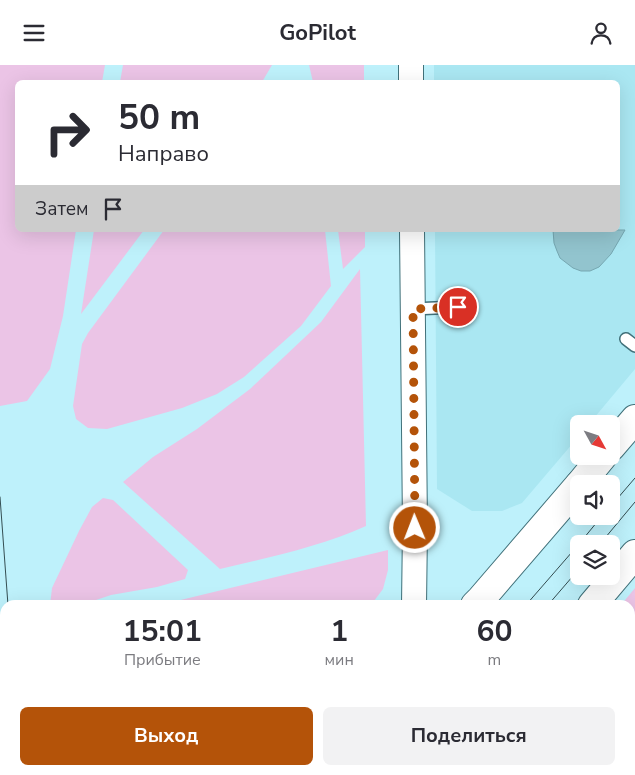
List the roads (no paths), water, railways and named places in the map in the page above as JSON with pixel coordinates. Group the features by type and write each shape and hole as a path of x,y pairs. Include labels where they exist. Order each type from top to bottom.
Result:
{"street":[{"path":"411,65 411,80"},
{"path":"412,232 414,600"},
{"path":"620,436 635,419"},
{"path":"587,475 595,465"},
{"path":"479,600 570,495"},
{"path":"596,600 635,554"}],"lane":[{"path":"413,309 458,307"}],"tram line":[{"path":"620,496 635,478"},
{"path":"0,497 8,600"},
{"path":"608,535 635,502"},
{"path":"586,535 595,525"},
{"path":"530,600 570,554"},
{"path":"552,600 570,579"}]}
